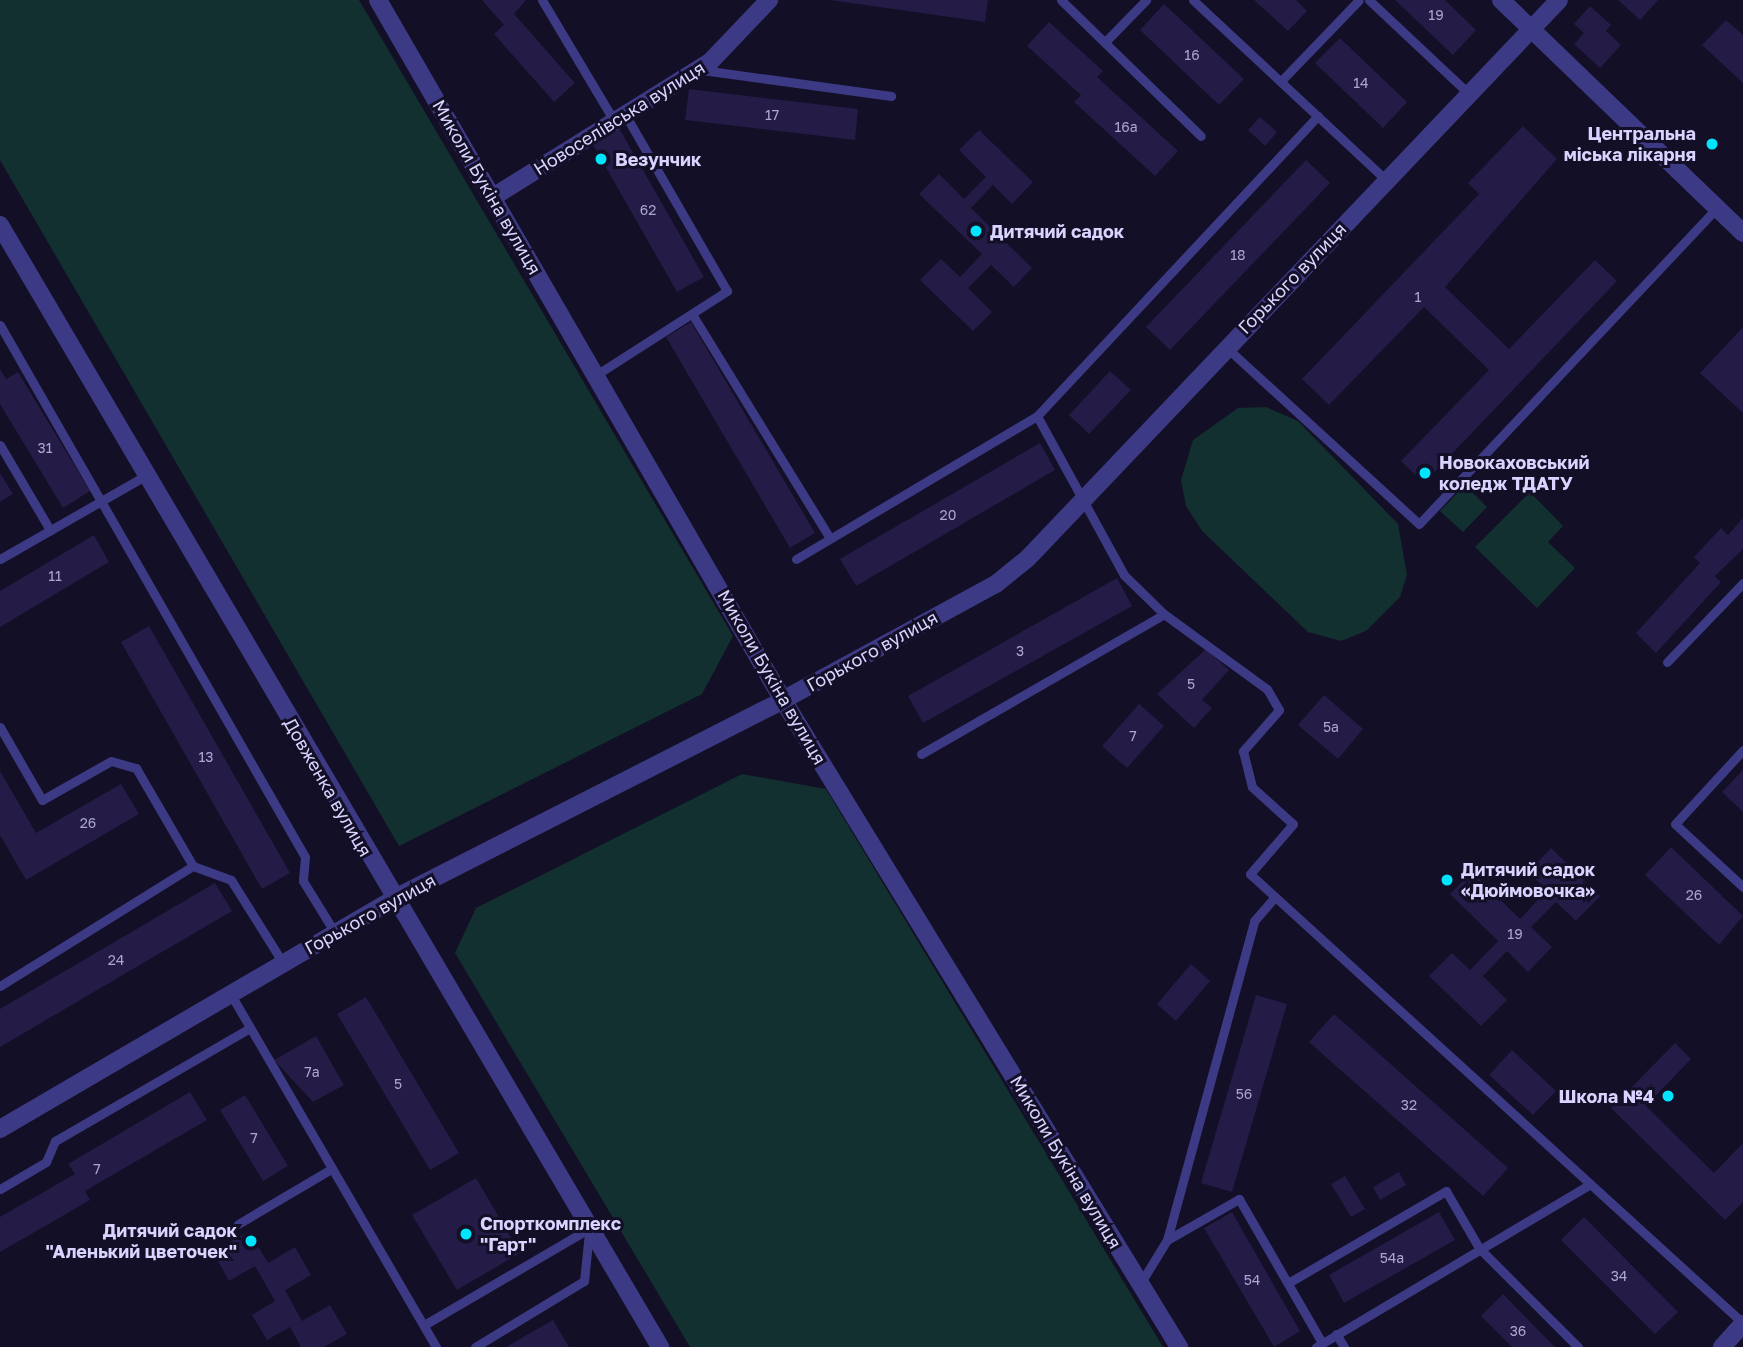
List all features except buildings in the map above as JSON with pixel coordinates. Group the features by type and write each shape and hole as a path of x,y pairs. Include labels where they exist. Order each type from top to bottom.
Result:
{"street":[{"name":"Миколи Букіна вулиця","path":"377,0 783,700 1179,1347"},
{"name":"Новоселівська вулиця","path":"493,197 618,116 696,70 769,0"},
{"path":"1501,0 1743,233"},
{"name":"Горького вулиця","path":"0,1129 393,899 783,700 996,584 1081,500 1559,0"},
{"name":"Довженка вулиця","path":"2,232 393,899 660,1347"},
{"path":"1722,1347 1743,1324"}],"lane":[{"path":"542,0 727,291 596,374"},
{"path":"1061,0 1201,135"},
{"path":"1105,42 1146,0"},
{"path":"1193,0 1386,180"},
{"path":"1281,81 1359,0"},
{"path":"1369,0 1469,94"},
{"path":"696,70 891,96"},
{"path":"796,559 1037,416 1318,116"},
{"path":"1226,346 1419,524 1717,208"},
{"path":"692,314 830,538"},
{"path":"0,325 103,500 305,857 303,881 335,933"},
{"path":"1037,416 1124,575 1164,614 1267,689 1279,710 1243,751 1252,787 1293,824 1250,874 1743,1324"},
{"path":"0,445 50,530"},
{"path":"0,559 145,476"},
{"path":"1667,662 1743,583"},
{"path":"921,754 1164,614"},
{"path":"0,727 42,800 111,761 136,768 193,866 231,880 283,963"},
{"path":"1743,750 1675,824 1743,887"},
{"path":"0,986 193,866"},
{"path":"1140,1284 1167,1240 1254,921 1275,897"},
{"path":"230,993 436,1347"},
{"path":"0,1189 46,1162 55,1141 250,1028"},
{"path":"238,1224 331,1169"},
{"path":"1167,1240 1239,1199 1288,1283 1319,1345 1590,1184"},
{"path":"1288,1283 1446,1191 1479,1248 1578,1347"},
{"path":"424,1325 590,1228"},
{"path":"475,1347 584,1281 590,1228"},
{"path":"1336,1334 1344,1347"}],"green space":[{"path":"0,0 359,0 733,636 702,694 399,846 0,160"},
{"path":"1266,407 1298,421 1398,524 1407,575 1400,597 1366,631 1341,641 1308,632 1202,531 1186,506 1181,480 1193,440 1238,408"},
{"path":"1465,485 1487,507 1463,532 1440,511"},
{"path":"1530,492 1563,526 1548,542 1575,568 1537,608 1475,547"},
{"path":"742,774 826,789 1163,1347 690,1347 455,953 476,908"}],"place":[{"name":"Центральна міська лікарня","path":"1712,144"},
{"name":"Везунчик","path":"601,159"},
{"name":"Дитячий садок","path":"976,231"},
{"name":"Новокаховський коледж ТДАТУ","path":"1425,473"},
{"name":"Дитячий садок «Дюймовочка»","path":"1447,880"},
{"name":"Школа №4","path":"1668,1096"},
{"name":"Спорткомплекс \"Гарт\"","path":"466,1234"},
{"name":"Дитячий садок \"Аленький цветочек\"","path":"251,1241"}]}
